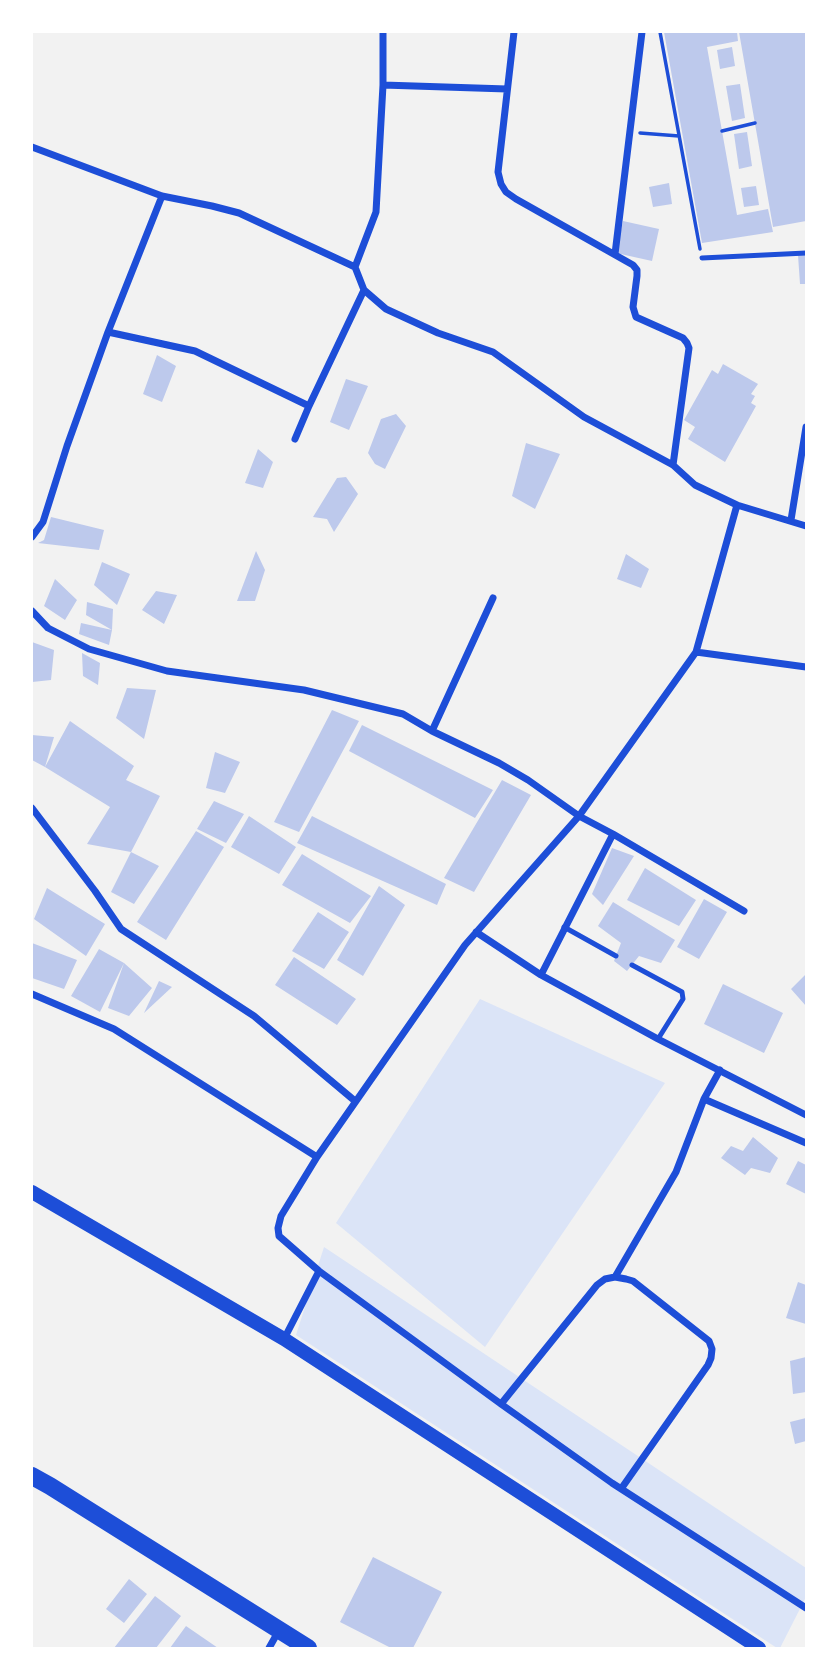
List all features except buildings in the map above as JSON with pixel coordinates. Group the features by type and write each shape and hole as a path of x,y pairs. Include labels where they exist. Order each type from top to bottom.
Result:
{"highway":[{"path":"32,1476 308,1648"}],"main road":[{"path":"32,1192 284,1339 760,1648"}],"street":[{"path":"383,32 376,212 355,267 364,290 386,309 438,333 493,352 584,416 673,465 695,485 737,505 807,526"},
{"path":"514,32 498,172 501,184 506,192 633,265 637,270 633,307 636,317 682,338 689,348 673,465"},
{"path":"615,254 642,32"},
{"path":"383,85 507,89"},
{"path":"32,147 162,196 239,213 355,267"},
{"path":"32,537 43,522 108,332 162,196"},
{"path":"295,439 364,290"},
{"path":"108,332 195,351 309,406"},
{"path":"791,520 807,427"},
{"path":"737,505 696,652 579,816 464,944 317,1157 281,1216 278,1228 279,1236 319,1271 500,1404 621,1489 807,1608"},
{"path":"432,731 494,598"},
{"path":"32,611 48,628 89,649 167,671 304,690 403,714 499,763 579,816 744,911"},
{"path":"696,652 807,667"},
{"path":"32,808 121,929 254,1016 355,1101"},
{"path":"541,975 612,834"},
{"path":"476,932 541,975 658,1039 807,1115"},
{"path":"32,994 114,1029 317,1157"},
{"path":"615,1278 676,1172 704,1100 720,1070"},
{"path":"704,1100 807,1143"},
{"path":"284,1339 319,1271"},
{"path":"500,1404 597,1285 605,1279 615,1278 633,1282 709,1341 712,1349 708,1365 621,1489"},
{"path":"268,1648 279,1631"}],"lane":[{"path":"702,258 807,253"},
{"path":"565,927 616,956"},
{"path":"632,965 682,992 683,999 658,1039"}],"path":[{"path":"660,32 702,258"},
{"path":"722,131 755,123"},
{"path":"632,132 679,136"}],"shaded area":[{"path":"480,999 665,1083 485,1347 336,1223"},
{"path":"324,1247 806,1568 806,1597 780,1648 296,1335"}]}
